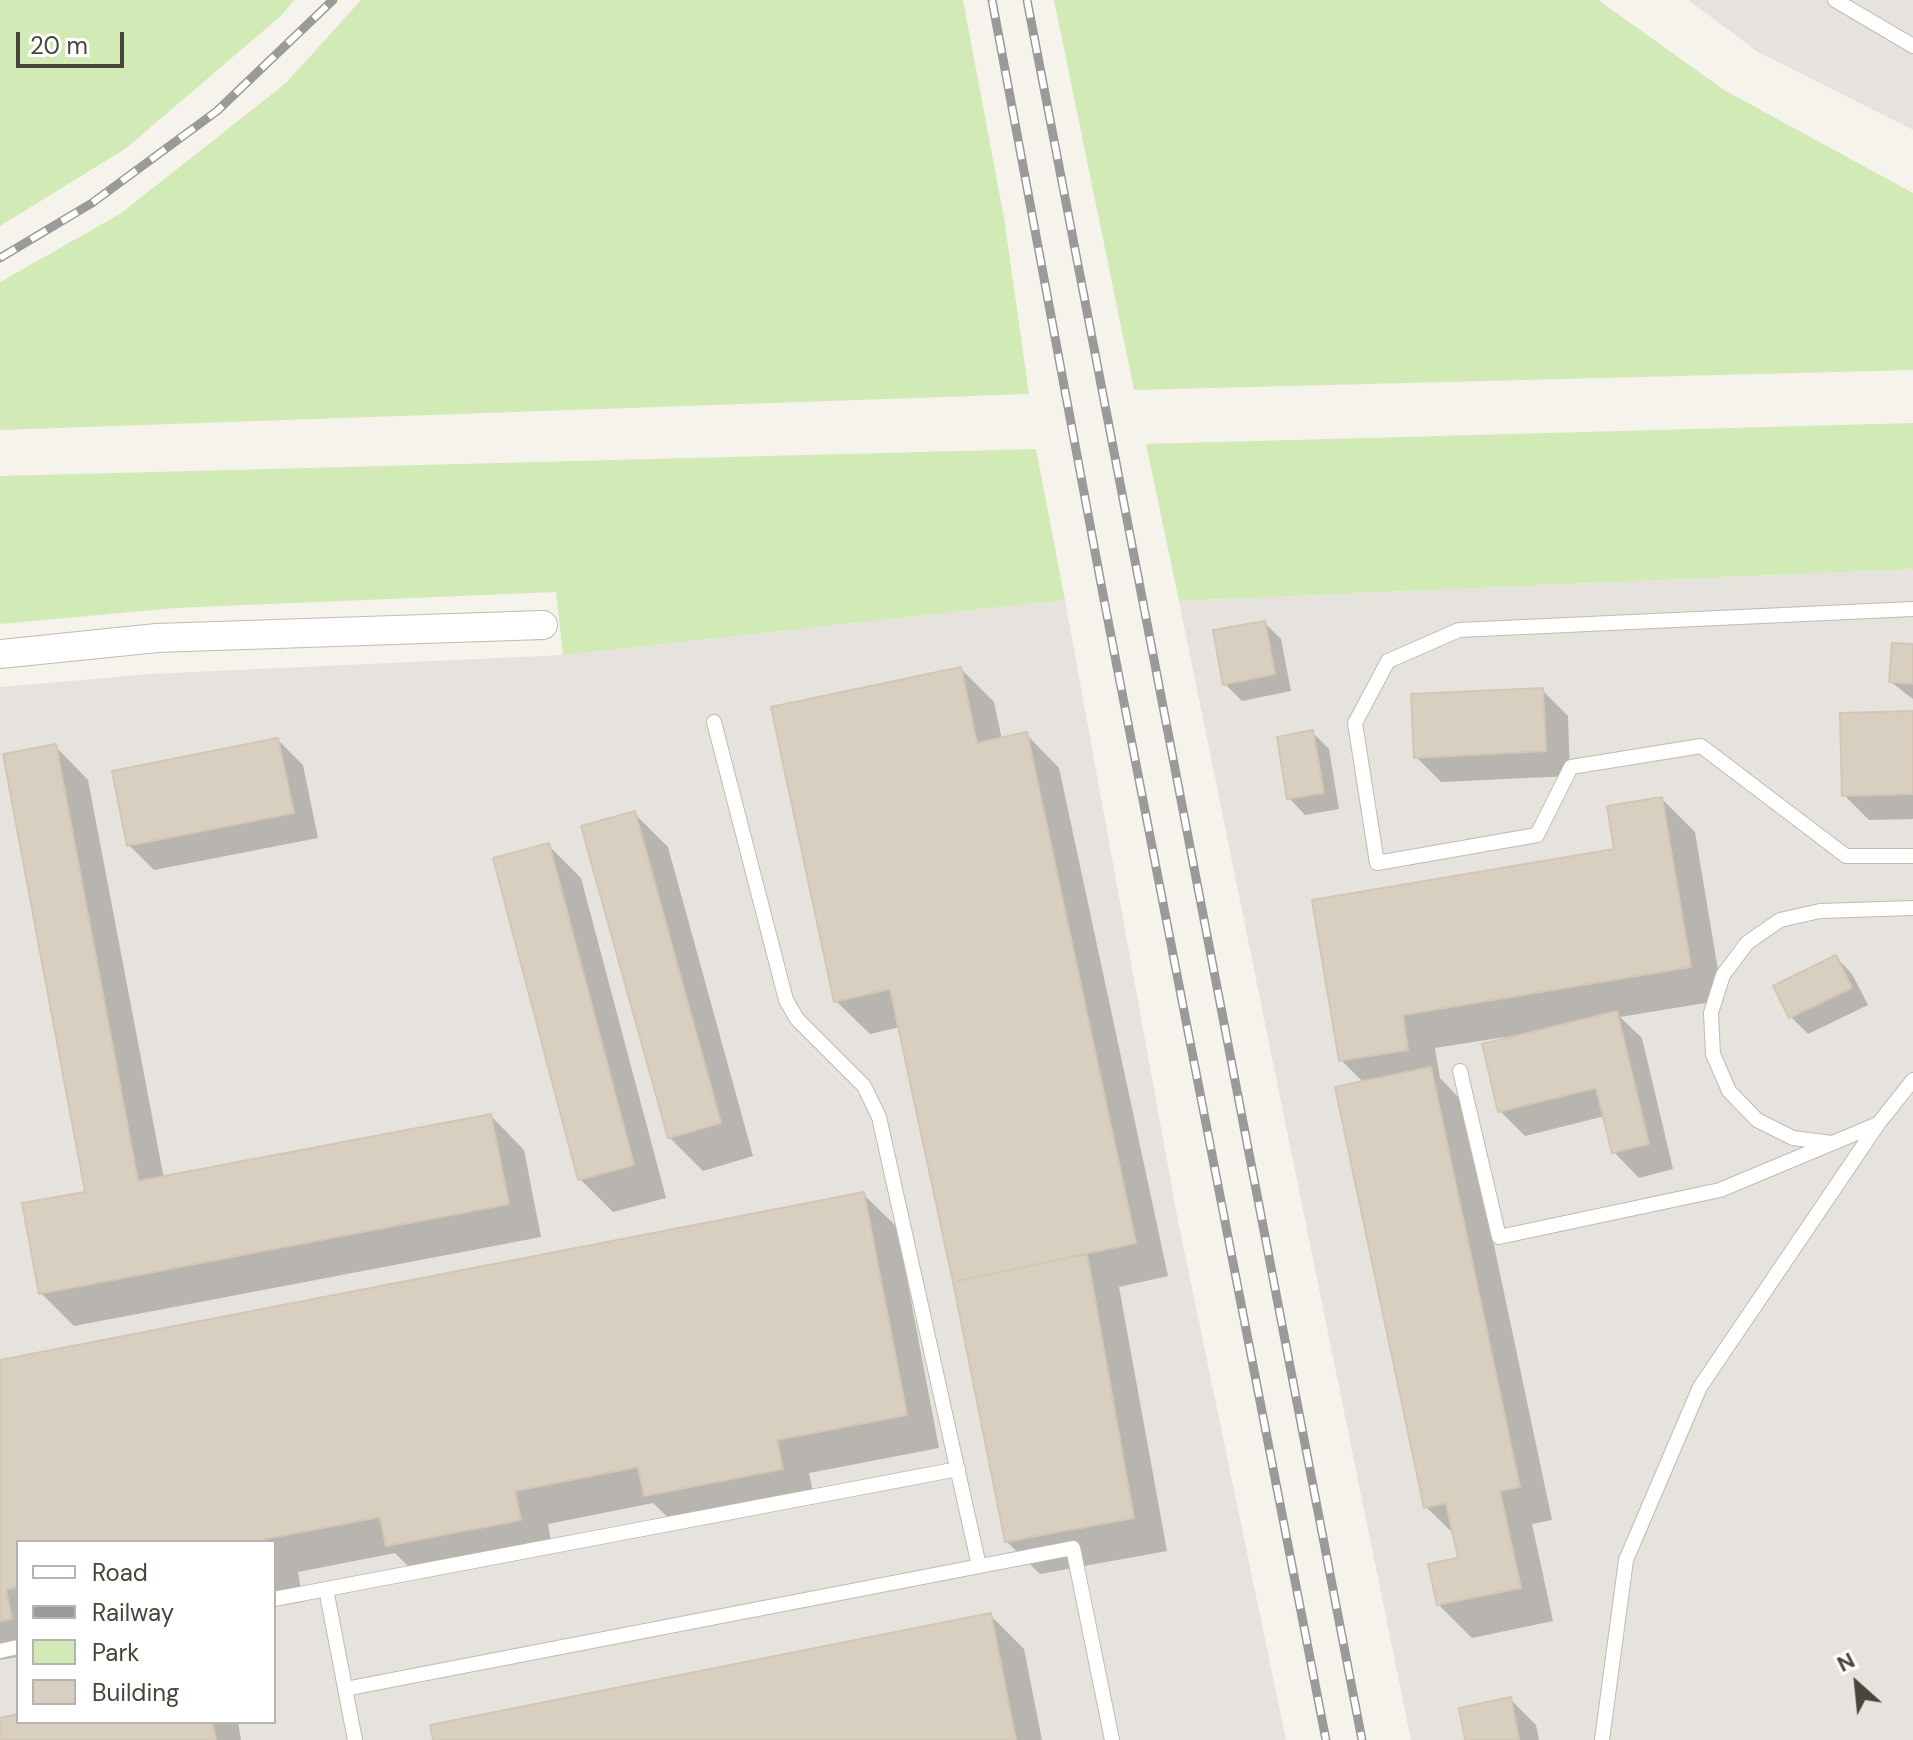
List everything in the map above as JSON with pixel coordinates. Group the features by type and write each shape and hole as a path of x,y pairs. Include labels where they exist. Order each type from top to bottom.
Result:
{"street":[{"path":"0,654 157,638 543,625"}],"lane":[{"path":"1835,0 1913,46"},
{"path":"1913,609 1459,630 1388,661 1355,723 1377,863 1537,835 1571,767 1701,746 1846,856 1913,856"},
{"path":"714,722 786,1000 797,1019 864,1086 879,1117 979,1566"},
{"path":"1833,1143 1793,1138 1757,1120 1729,1091 1713,1054 1711,1027 1711,1013 1723,975 1747,943 1780,920 1820,911 1913,908"},
{"path":"1460,1071 1499,1237 1720,1190 1878,1124"},
{"path":"1602,1740 1626,1560 1700,1387 1878,1124 1913,1080"},
{"path":"276,1599 958,1469"},
{"path":"345,1689 1073,1548 1112,1740"},
{"path":"326,1589 355,1740"}],"shaded area":[{"path":"1688,0 1913,0 1913,130 1758,52"},
{"path":"1913,569 1913,1740 1411,1740 1179,601"},
{"path":"1065,600 1178,1221 1286,1740 0,1740 0,687 151,674 563,655"}],"green space":[{"path":"0,0 294,0 282,15 125,149 0,226"},
{"path":"361,0 963,0 1004,218 1029,394 0,430 0,282 120,214 286,83"},
{"path":"1054,0 1598,0 1724,90 1913,193 1913,370 1134,390"},
{"path":"1913,423 1913,569 1179,601 1146,444"},
{"path":"1036,449 1065,600 563,655 556,592 175,608 0,624 0,476"}],"building":[{"path":"1265,621 1275,674 1223,685 1213,630"},
{"path":"1892,643 1913,644 1913,684 1889,682"},
{"path":"961,667 977,743 1027,732 1136,1243 953,1282 890,989 834,1002 771,707"},
{"path":"1543,688 1546,751 1414,758 1411,694"},
{"path":"1913,711 1913,794 1842,796 1840,713"},
{"path":"1313,730 1324,793 1287,799 1277,737"},
{"path":"278,738 294,813 127,846 112,771"},
{"path":"56,744 138,1181 491,1114 509,1204 39,1294 22,1203 85,1192 3,754"},
{"path":"1662,797 1691,967 1403,1015 1408,1050 1339,1061 1312,900 1614,849 1607,806"},
{"path":"635,811 721,1123 668,1138 581,826"},
{"path":"549,843 634,1165 578,1180 493,858"},
{"path":"1836,955 1852,988 1789,1018 1773,986"},
{"path":"1617,1011 1649,1144 1612,1153 1596,1088 1498,1112 1482,1044"},
{"path":"1431,1067 1520,1487 1500,1491 1521,1588 1437,1605 1428,1564 1458,1558 1446,1503 1424,1508 1335,1087"},
{"path":"864,1192 907,1415 777,1440 783,1469 644,1496 638,1467 515,1491 521,1520 386,1546 380,1517 265,1540 16,1540 16,1588 6,1590 12,1619 0,1621 0,1360"},
{"path":"1087,1254 1134,1518 1005,1542 953,1282"},
{"path":"991,1613 1016,1740 433,1740 430,1725"},
{"path":"1511,1697 1519,1740 1465,1740 1459,1708"},
{"path":"16,1714 16,1724 212,1724 216,1740 0,1740 0,1718"}],"railway":[{"path":"0,258 92,203 217,111 333,0"},
{"path":"992,0 1105,605 1326,1740"},
{"path":"1027,0 1362,1740"}]}
